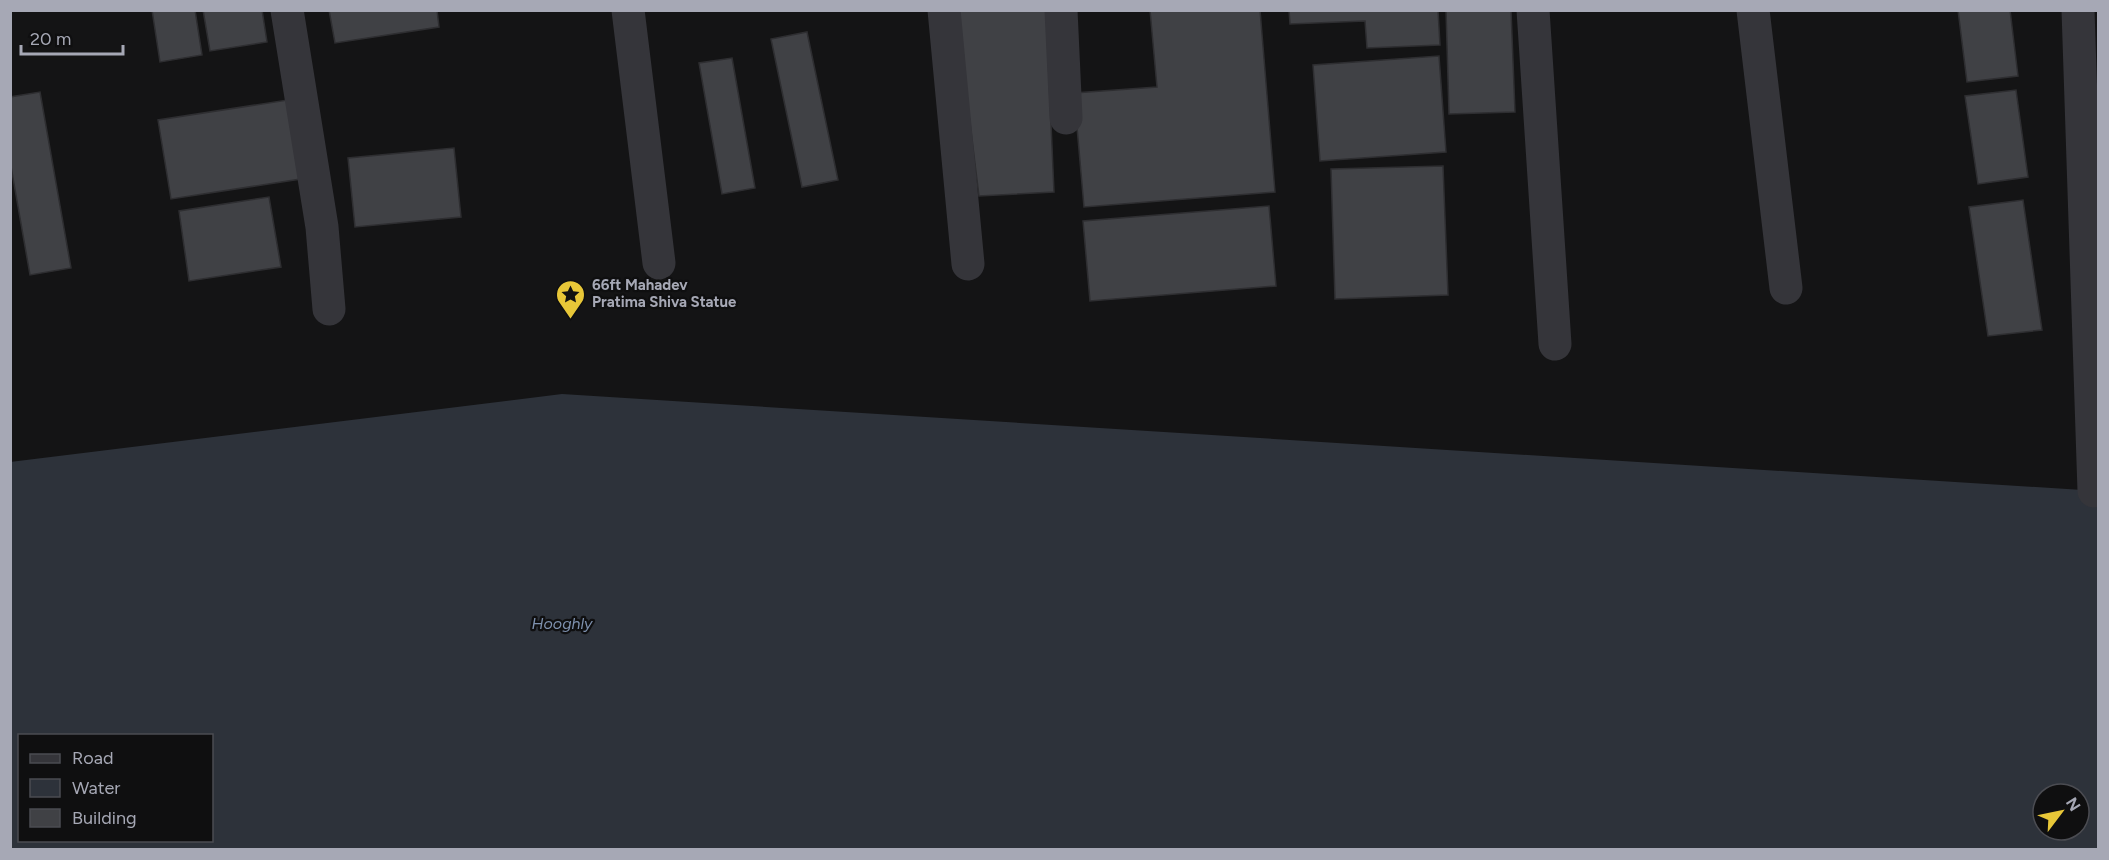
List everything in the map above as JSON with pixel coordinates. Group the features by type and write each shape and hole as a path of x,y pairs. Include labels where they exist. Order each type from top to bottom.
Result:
{"street":[{"path":"287,10 322,227 329,309"},
{"path":"628,10 660,263"},
{"path":"944,10 968,264"},
{"path":"1061,10 1066,118"},
{"path":"1533,10 1555,344"},
{"path":"1753,10 1786,288"},
{"path":"2078,10 2094,491"}],"water":[{"name":"Hooghly","path":"562,394 2098,491 2098,849 11,849 10,462"}],"building":[{"path":"152,10 195,10 202,55 160,62"},
{"path":"203,10 262,10 267,42 210,51"},
{"path":"329,10 437,10 439,27 335,43"},
{"path":"956,10 1046,10 1054,192 979,196"},
{"path":"1150,10 1260,10 1275,192 1084,207 1074,93 1157,87"},
{"path":"1289,10 1438,10 1440,45 1367,48 1365,21 1290,24"},
{"path":"1446,10 1511,10 1515,112 1449,114"},
{"path":"1958,10 2010,10 2018,76 1967,82"},
{"path":"807,32 838,180 802,187 771,39"},
{"path":"1439,56 1446,152 1320,161 1313,65"},
{"path":"732,58 755,188 722,194 699,63"},
{"path":"2016,90 2028,177 1978,184 1965,96"},
{"path":"40,92 71,268 30,275 10,161 10,97"},
{"path":"294,99 307,178 171,199 158,120"},
{"path":"454,148 461,217 355,227 348,158"},
{"path":"1443,166 1448,295 1335,299 1331,169"},
{"path":"269,197 281,267 189,281 179,211"},
{"path":"2023,200 2042,330 1988,336 1969,207"},
{"path":"1269,206 1276,286 1090,301 1083,221"}],"place":[{"name":"66ft Mahadev Pratima Shiva Statue","path":"571,320"}]}
